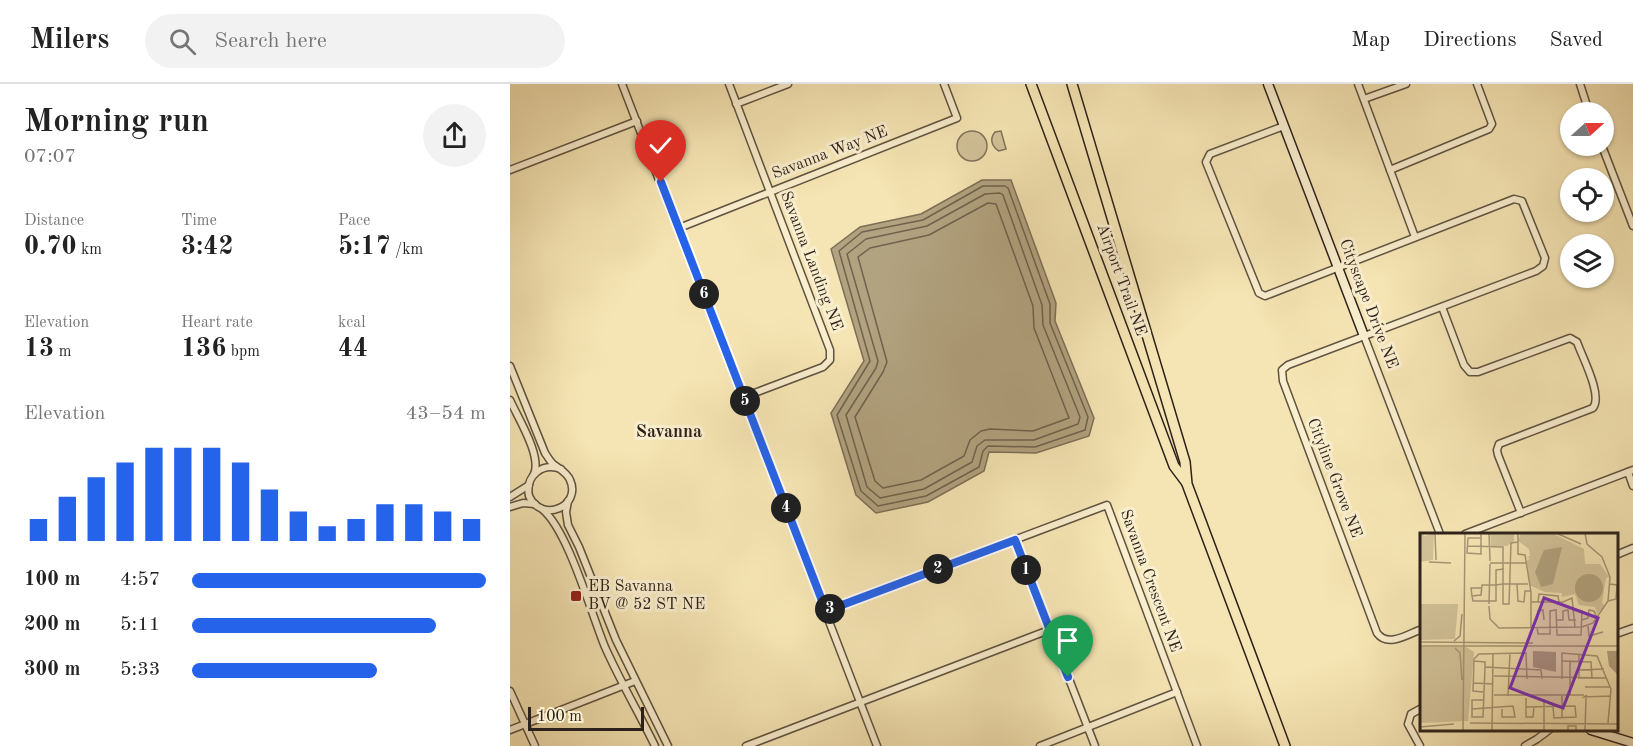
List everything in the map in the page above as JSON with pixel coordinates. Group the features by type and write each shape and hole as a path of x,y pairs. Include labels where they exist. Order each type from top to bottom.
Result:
{"main road":[{"name":"Airport Trail NE","path":"1032,84 1174,466 1187,484"},
{"name":"Airport Trail NE","path":"1072,84 1185,462 1187,484 1285,746"}],"street":[{"path":"622,84 877,746"},
{"name":"Savanna Landing NE","path":"729,84 830,350 830,360 823,367 744,397"},
{"path":"736,104 788,84"},
{"name":"Savanna Way NE","path":"679,228 957,118 944,84"},
{"name":"Cityscape Drive NE","path":"1268,84 1440,533"},
{"path":"1358,84 1415,237"},
{"path":"1364,99 1406,84"},
{"path":"1390,170 1489,129 1492,124 1477,84"},
{"path":"1580,84 1586,102"},
{"path":"510,170 637,122"},
{"path":"1284,126 1210,154 1206,162 1259,293 1265,296 1514,199 1522,201 1545,258 1541,268 1364,336"},
{"path":"1606,156 1633,226"},
{"path":"1442,306 1464,365 1470,372 1478,372 1570,338 1577,342 1597,400 1593,408 1499,444 1497,450 1521,513"},
{"name":"Cityline Grove NE","path":"1364,336 1288,365 1284,367 1282,376 1377,633 1381,638 1388,640 1420,630"},
{"path":"510,366 545,453 553,464 566,474 572,487 566,512 568,525 616,640 668,746"},
{"path":"510,400 533,448 536,460 536,468 529,485 530,496 535,504 551,516 564,540 606,648 655,746"},
{"path":"534,474 538,470 549,467 561,469"},
{"path":"1468,533 1630,471 1633,486"},
{"path":"510,497 529,485"},
{"path":"542,509 548,511 560,509 568,501"},
{"path":"510,507 523,503 535,504"},
{"name":"Savanna Crescent NE","path":"826,611 1107,505 1197,746"},
{"path":"1015,540 1095,746"},
{"path":"1618,555 1633,548"},
{"path":"1618,634 1633,628"},
{"path":"746,746 1049,630"},
{"path":"510,730 635,681"},
{"path":"510,691 535,746"},
{"path":"1040,746 1177,692"},
{"path":"1420,709 1411,714 1408,724 1420,746"},
{"path":"1525,746 1547,731"},
{"path":"1597,731 1633,743"}],"shaded area":[{"path":"972,131 982,136 987,146 982,156 972,161 962,156 957,146 962,136"},
{"path":"1001,131 1006,149 999,151 993,145 992,140 995,132"}],"water":[{"path":"982,180 1011,180 1056,303 1055,321 1094,418 1089,436 1036,453 989,452 984,471 928,502 876,513 856,495 831,413 864,361 831,249 860,227 921,214"}],"place":[{"name":"EB Savanna BV @ 52 ST NE","path":"576,596"}],"district":[{"name":"Savanna","path":"669,432"}],"route":[{"path":"661,182 826,611 1015,540 1068,677"}]}
